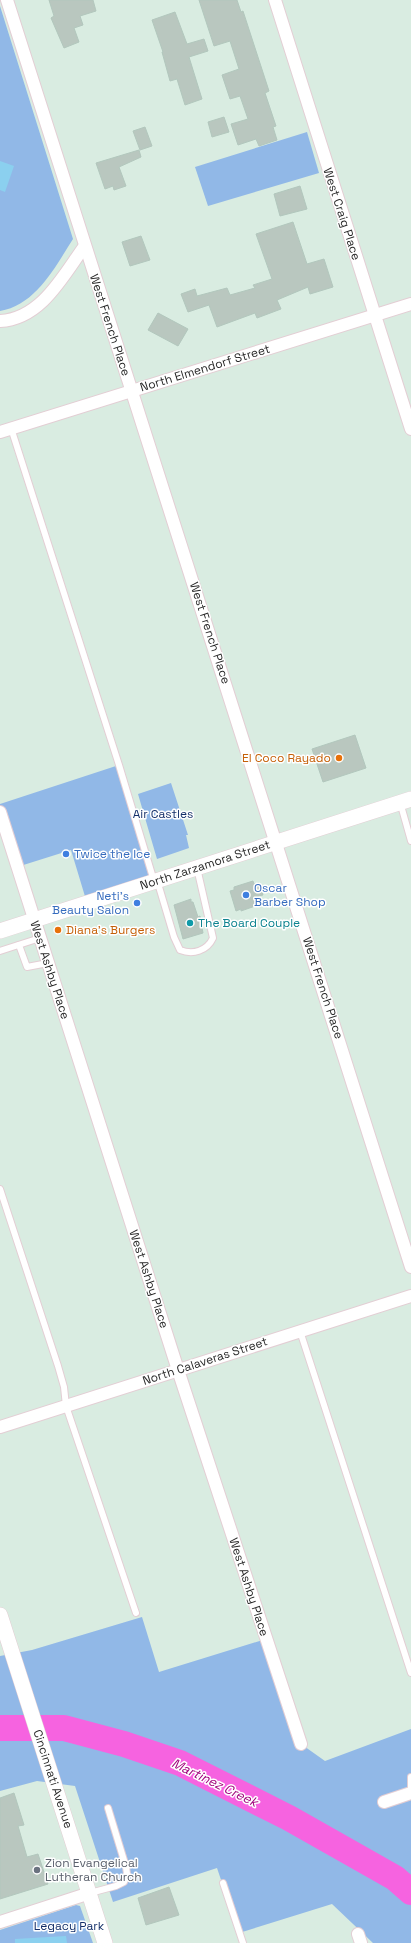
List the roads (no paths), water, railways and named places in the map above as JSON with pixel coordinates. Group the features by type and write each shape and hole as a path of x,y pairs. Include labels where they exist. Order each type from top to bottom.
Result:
{"street":[{"name":"West French Place","path":"6,0 57,154 84,247 132,390 411,1267"},
{"name":"West Craig Place","path":"275,0 411,428"},
{"path":"0,321 16,318 33,310 52,292 84,247"},
{"name":"North Elmendorf Street","path":"5,430 411,304"},
{"name":"North Zarzamora Street","path":"0,931 406,800"},
{"name":"West Ashby Place","path":"0,812 178,1370 301,1744"},
{"name":"North Calaveras Street","path":"0,1427 411,1296"},
{"name":"Cincinnati Avenue","path":"0,1615 54,1786 90,1892 105,1943"},
{"path":"384,1802 411,1794"},
{"path":"0,1922 90,1892"}],"lane":[{"path":"5,430 117,759 174,937 180,950 189,954 200,951 210,944 213,938 196,868"},
{"path":"406,800 411,841"},
{"path":"0,951 40,938"},
{"path":"19,945 27,967 48,963"},
{"path":"0,1189 58,1366 64,1387 66,1406 136,1613"},
{"path":"300,1331 411,1673"},
{"path":"411,1777 411,1794"},
{"path":"90,1892 116,1886 124,1882 127,1874 108,1808"},
{"path":"223,1883 242,1943"}],"waterway":[{"name":"Martinez Creek","path":"0,1728 64,1728 124,1744 180,1763 289,1818 395,1878 411,1892"}],"place":[{"name":"El Coco Rayado","path":"339,758"},
{"name":"Twice the Ice","path":"66,854"},
{"name":"Oscar Barber Shop","path":"246,895"},
{"name":"Neti's Beauty Salon","path":"137,903"},
{"name":"The Board Couple","path":"190,923"},
{"name":"Diana's Burgers","path":"58,930"},
{"name":"Zion Evangelical Lutheran Church","path":"37,1870"}],"park label":[{"name":"Air Castles","path":"163,814"},
{"name":"Legacy Park","path":"69,1926"}]}
